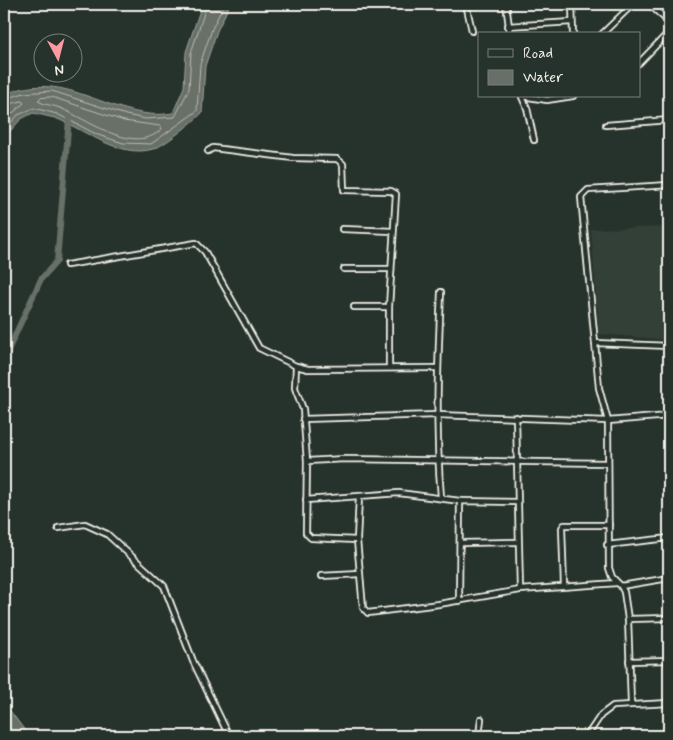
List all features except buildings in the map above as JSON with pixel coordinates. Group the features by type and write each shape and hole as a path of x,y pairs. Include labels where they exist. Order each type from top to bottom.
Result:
{"street":[{"path":"466,4 472,32"},
{"path":"506,4 510,32"},
{"path":"572,4 573,32"},
{"path":"604,32 633,4"},
{"path":"649,4 669,22"},
{"path":"508,26 572,22"},
{"path":"640,62 669,32"},
{"path":"523,98 534,140"},
{"path":"534,98 547,100 560,98"},
{"path":"606,124 669,120"},
{"path":"208,151 213,148 293,158 340,160 343,164 344,190 391,191 396,194 389,307 389,368"},
{"path":"630,704 626,599 619,585 610,574 607,545 609,525 608,421 599,388 582,196 583,192 669,185"},
{"path":"342,229 393,231"},
{"path":"67,265 196,243 205,252 258,348 296,366 308,368 437,368"},
{"path":"344,269 391,270"},
{"path":"441,292 437,368 438,460 441,497"},
{"path":"354,307 389,307"},
{"path":"595,343 669,346"},
{"path":"296,366 295,388 303,409 307,461 306,500 308,536 357,540"},
{"path":"303,419 437,415 608,421 669,416"},
{"path":"516,417 520,590"},
{"path":"307,461 345,458 608,463"},
{"path":"306,500 399,493 460,501 517,502"},
{"path":"359,497 357,540 363,608 368,613 459,601 520,590 564,586 619,585 669,578"},
{"path":"459,601 460,501"},
{"path":"58,528 85,524 107,534 164,586 193,661 229,736"},
{"path":"564,586 562,528 564,524 609,525"},
{"path":"607,545 669,538"},
{"path":"460,543 518,542"},
{"path":"321,576 360,574"},
{"path":"628,619 669,618"},
{"path":"628,661 669,660"},
{"path":"587,736 601,715 613,706 669,703"},
{"path":"479,736 481,719"}],"shaded area":[{"path":"669,227 669,340 599,334 591,229"}],"water":[{"path":"202,4 230,4 217,31 205,66 202,113 164,143 153,149 141,151 128,150 102,141 55,118 33,113 21,119 4,138 4,95 27,88 48,87 69,90 130,111 151,114 173,113 184,87 186,52"},
{"path":"4,703 29,736 4,736"}],"waterway":[{"path":"4,359 41,279 57,261 69,118"}]}
